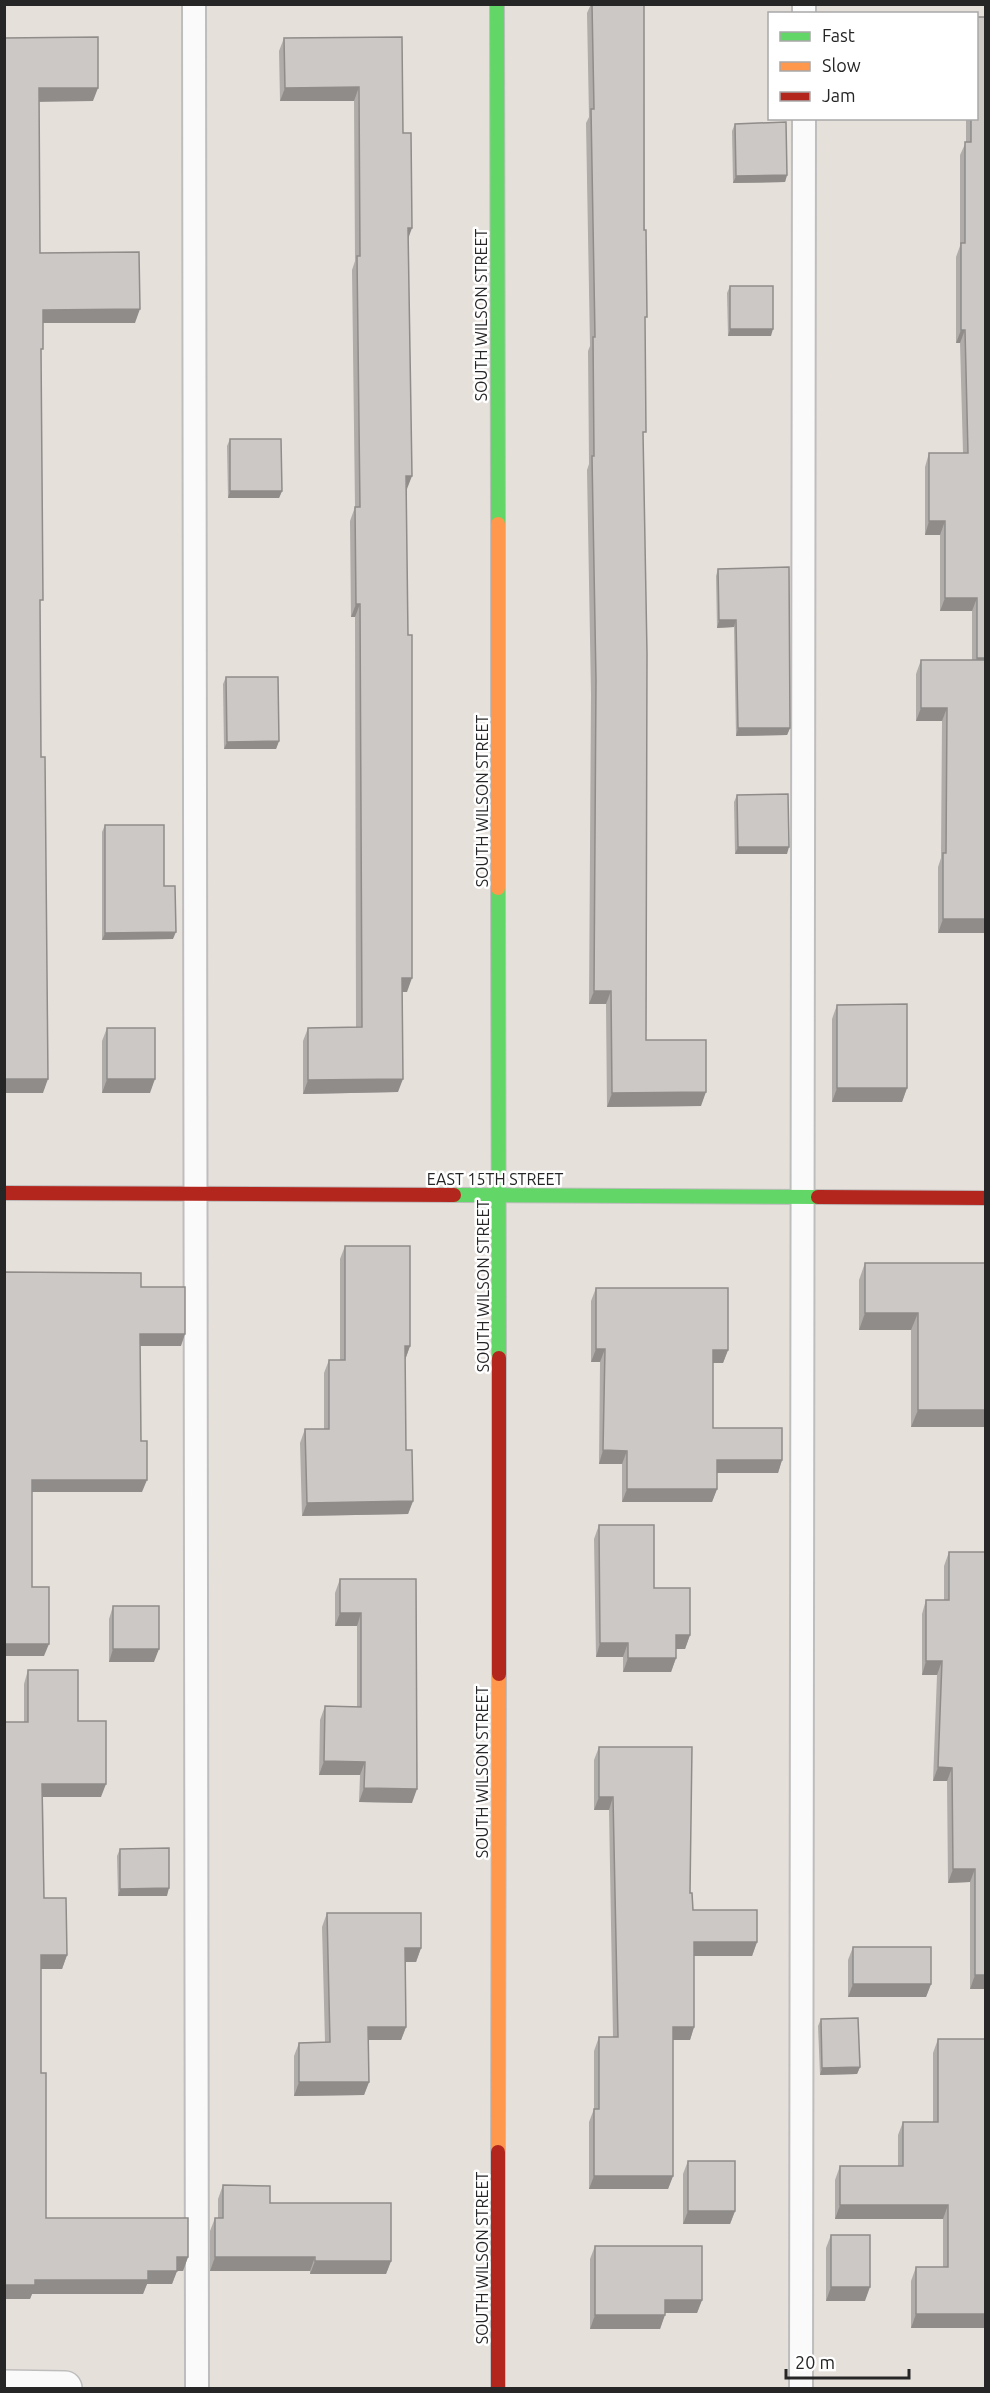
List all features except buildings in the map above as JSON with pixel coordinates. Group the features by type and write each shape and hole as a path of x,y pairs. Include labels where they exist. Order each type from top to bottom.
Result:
{"street":[{"name":"SOUTH WILSON STREET","path":"497,4 498,2388"},
{"name":"EAST 15TH STREET","path":"4,1193 986,1198"},
{"path":"4,2387 65,2388"}],"lane":[{"path":"194,4 197,2388"},
{"path":"801,2388 804,120"}],"traffic: fast":[{"path":"497,4 498,524"},
{"path":"498,888 499,1358"},
{"path":"454,1195 818,1197"}],"traffic: slow":[{"path":"498,524 498,888"},
{"path":"498,2152 499,1674"}],"traffic: jam":[{"path":"4,1193 454,1195"},
{"path":"818,1197 986,1198"},
{"path":"499,1358 499,1674"},
{"path":"498,2152 498,2388"}]}
